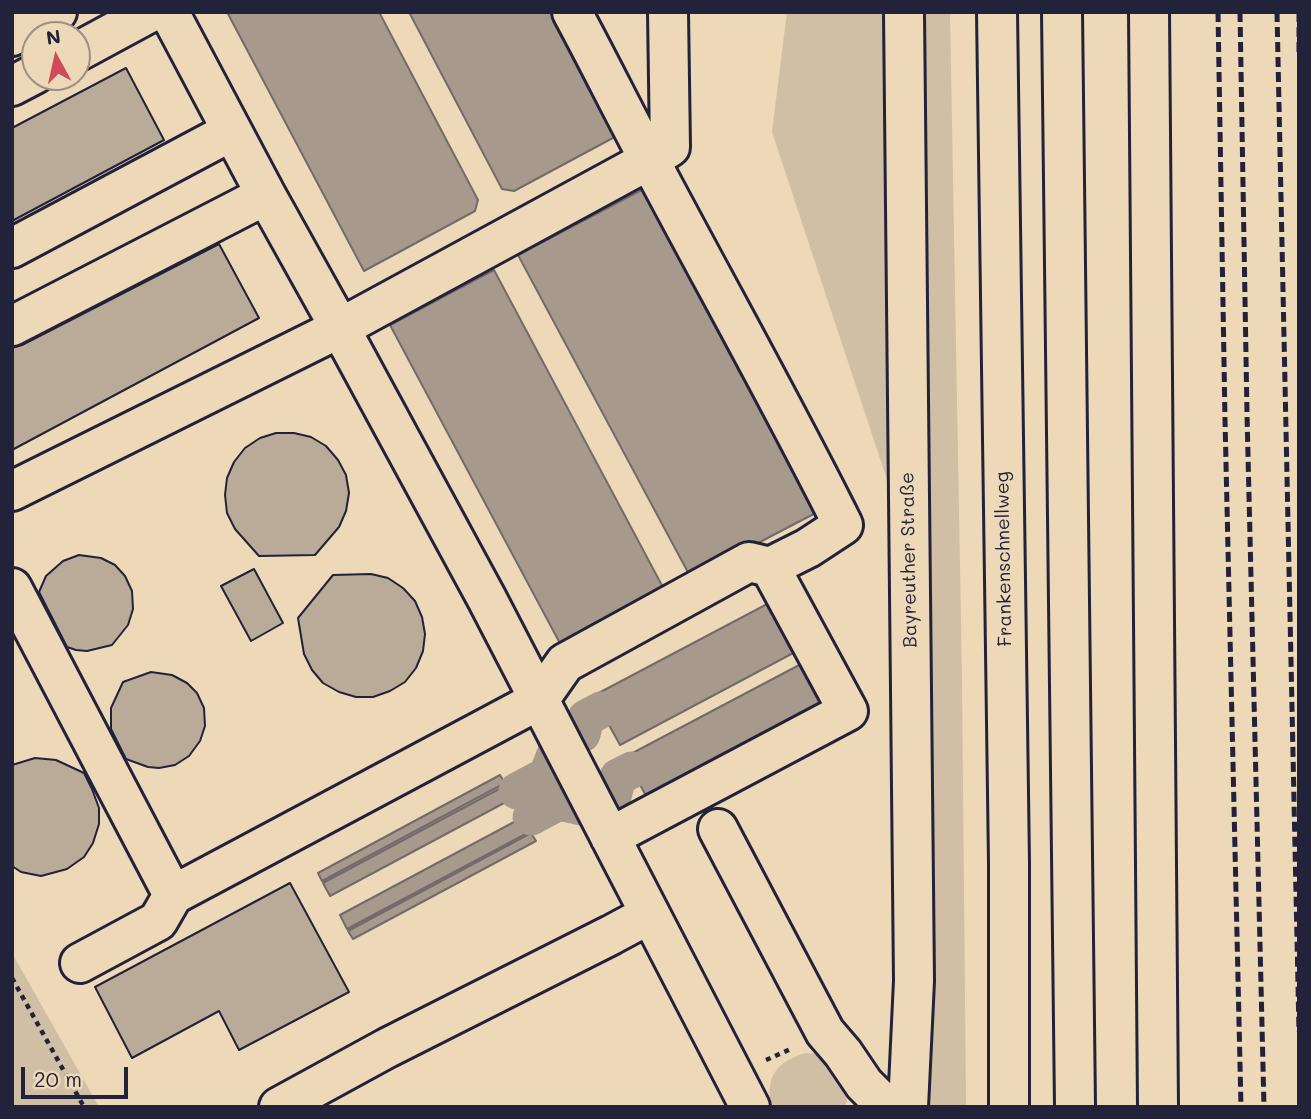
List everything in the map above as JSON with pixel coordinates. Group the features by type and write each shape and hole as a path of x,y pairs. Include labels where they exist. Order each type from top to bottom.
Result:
{"main road":[{"path":"12,36 57,12"},
{"path":"91,44 151,12"},
{"path":"169,12 486,599 742,1091"},
{"path":"80,963 158,921 173,895 539,700 565,663 749,562 770,567 808,548 843,525 799,436 572,12"},
{"path":"12,491 340,328 649,160 670,146 668,12"},
{"name":"Bayreuther Straße","path":"904,12 914,981 908,1107"},
{"name":"Frankenschnellweg","path":"996,12 1009,877 1009,1107"},
{"path":"1062,12 1075,1107"},
{"path":"1149,12 1158,1107"},
{"path":"12,247 232,131"},
{"path":"12,326 266,195"},
{"path":"610,837 848,711 770,567"},
{"path":"12,588 173,895"},
{"path":"719,829 825,1032 864,1084 887,1107"},
{"path":"279,1107 387,1048 650,914"}],"path":[{"path":"12,978 84,1107"},
{"path":"742,1091 825,1032"}],"shaded area":[{"path":"227,12 379,12 478,200 475,211 364,271"},
{"path":"409,12 560,12 624,132 514,191 502,189"},
{"path":"787,12 950,12 962,679 966,1107 895,1107 902,525 772,132"},
{"path":"655,183 827,507 691,578 518,255"},
{"path":"494,270 666,593 563,649 390,325"},
{"path":"771,602 797,651 620,745 593,696"},
{"path":"803,663 829,712 652,807 625,757"},
{"path":"500,775 505,783 322,881 318,873"},
{"path":"512,782 519,795 330,896 323,883"},
{"path":"529,814 537,828 347,929 340,915"},
{"path":"531,833 536,841 353,939 348,931"},
{"path":"12,953 99,1107 12,1107"},
{"path":"806,1053 819,1054 847,1084 847,1101 844,1107 771,1107 770,1087 775,1072 787,1061"}],"building":[{"path":"126,68 164,140 12,221 12,128 82,91 91,91 91,86"},
{"path":"219,244 259,318 12,450 12,348"},
{"path":"276,433 311,437 326,446 346,475 349,493 346,511 339,527 315,555 259,556 235,529 227,513 227,478 234,462 245,448 260,438"},
{"path":"79,555 101,558 115,565 125,576 132,591 133,609 128,625 112,645 87,651 67,647 39,592 46,576 63,561"},
{"path":"254,569 283,623 251,641 221,586"},
{"path":"371,574 388,578 403,588 415,601 425,634 423,651 416,668 405,682 373,697 356,697 323,683 312,670 304,654 298,618 333,575"},
{"path":"151,672 172,675 187,683 197,693 204,708 205,726 200,741 189,756 175,765 159,768 126,759 111,729 111,708 123,682"},
{"path":"35,758 56,760 84,773 99,808 99,824 93,843 84,857 67,869 41,876 21,872 12,866 12,765"},
{"path":"290,883 349,992 239,1050 219,1011 132,1058 95,987"}],"waterway":[{"path":"517,791 547,775 558,747 582,734 586,718 601,710"},
{"path":"531,817 559,802 590,809 613,796 618,777 632,770"}],"railway":[{"path":"1218,12 1241,1107"},
{"path":"1240,12 1264,1107"},
{"path":"1277,12 1299,1032"},
{"path":"1299,12 1299,57"}]}
